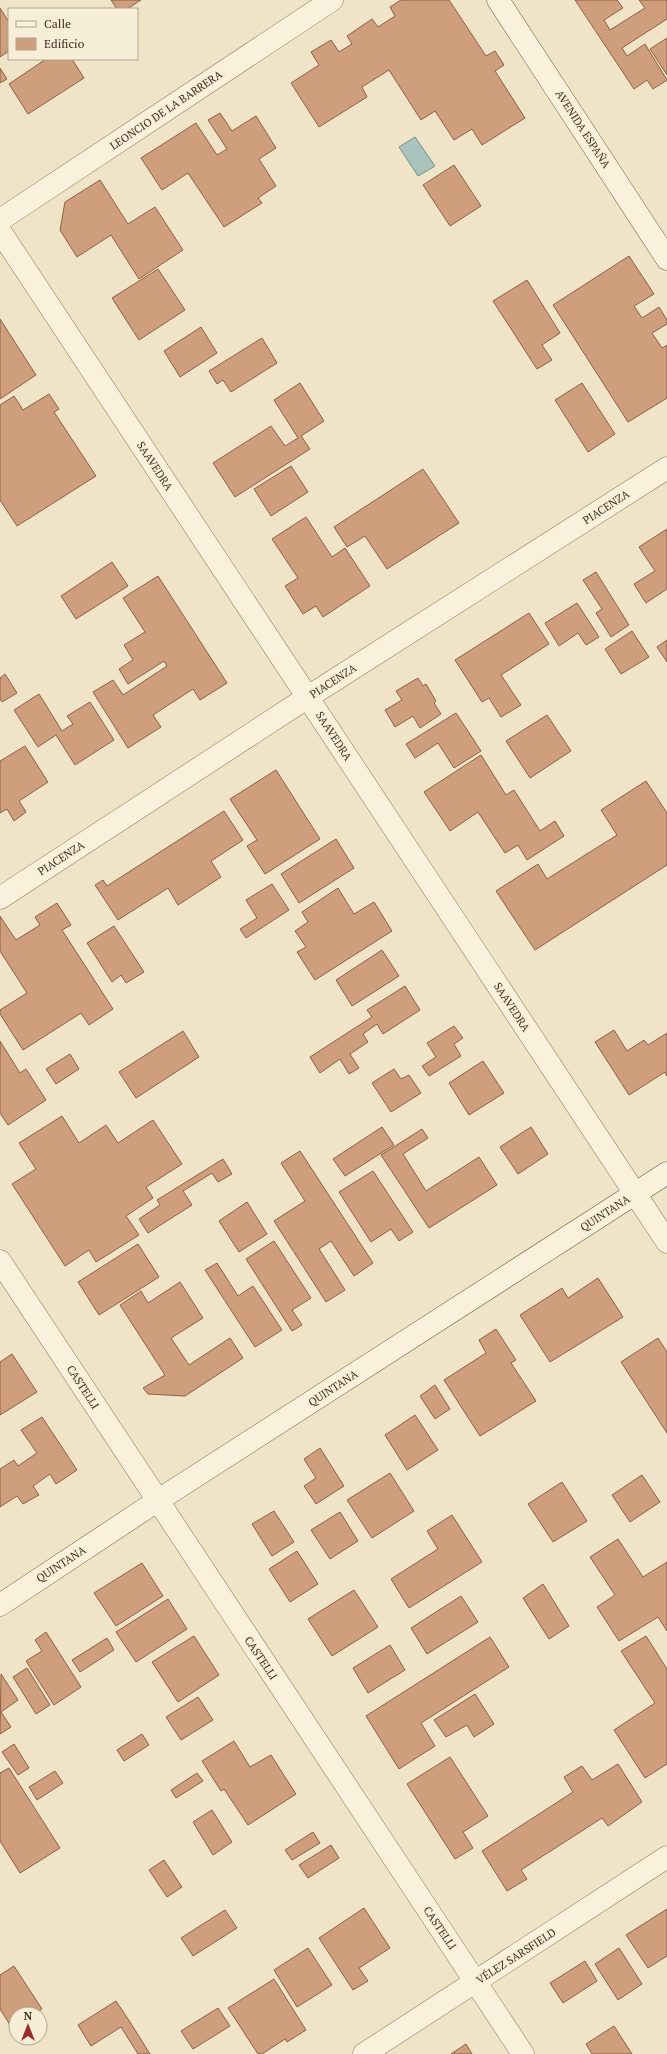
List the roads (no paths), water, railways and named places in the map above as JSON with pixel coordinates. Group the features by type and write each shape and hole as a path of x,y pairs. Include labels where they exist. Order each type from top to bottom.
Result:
{"street":[{"name":"LEONCIO DE LA BARRERA","path":"0,220 332,0"},
{"name":"AVENIDA ESPAÑA","path":"498,0 667,259"},
{"name":"SAAVEDRA","path":"0,231 667,1242"},
{"name":"PIACENZA","path":"0,898 308,697 667,468"},
{"name":"QUINTANA","path":"0,1605 157,1501 667,1173"},
{"name":"CASTELLI","path":"0,1261 523,2054"},
{"name":"VÉLEZ SARSFIELD","path":"364,2054 667,1857"}],"water":[{"path":"415,137 435,166 418,176 399,147"}]}
